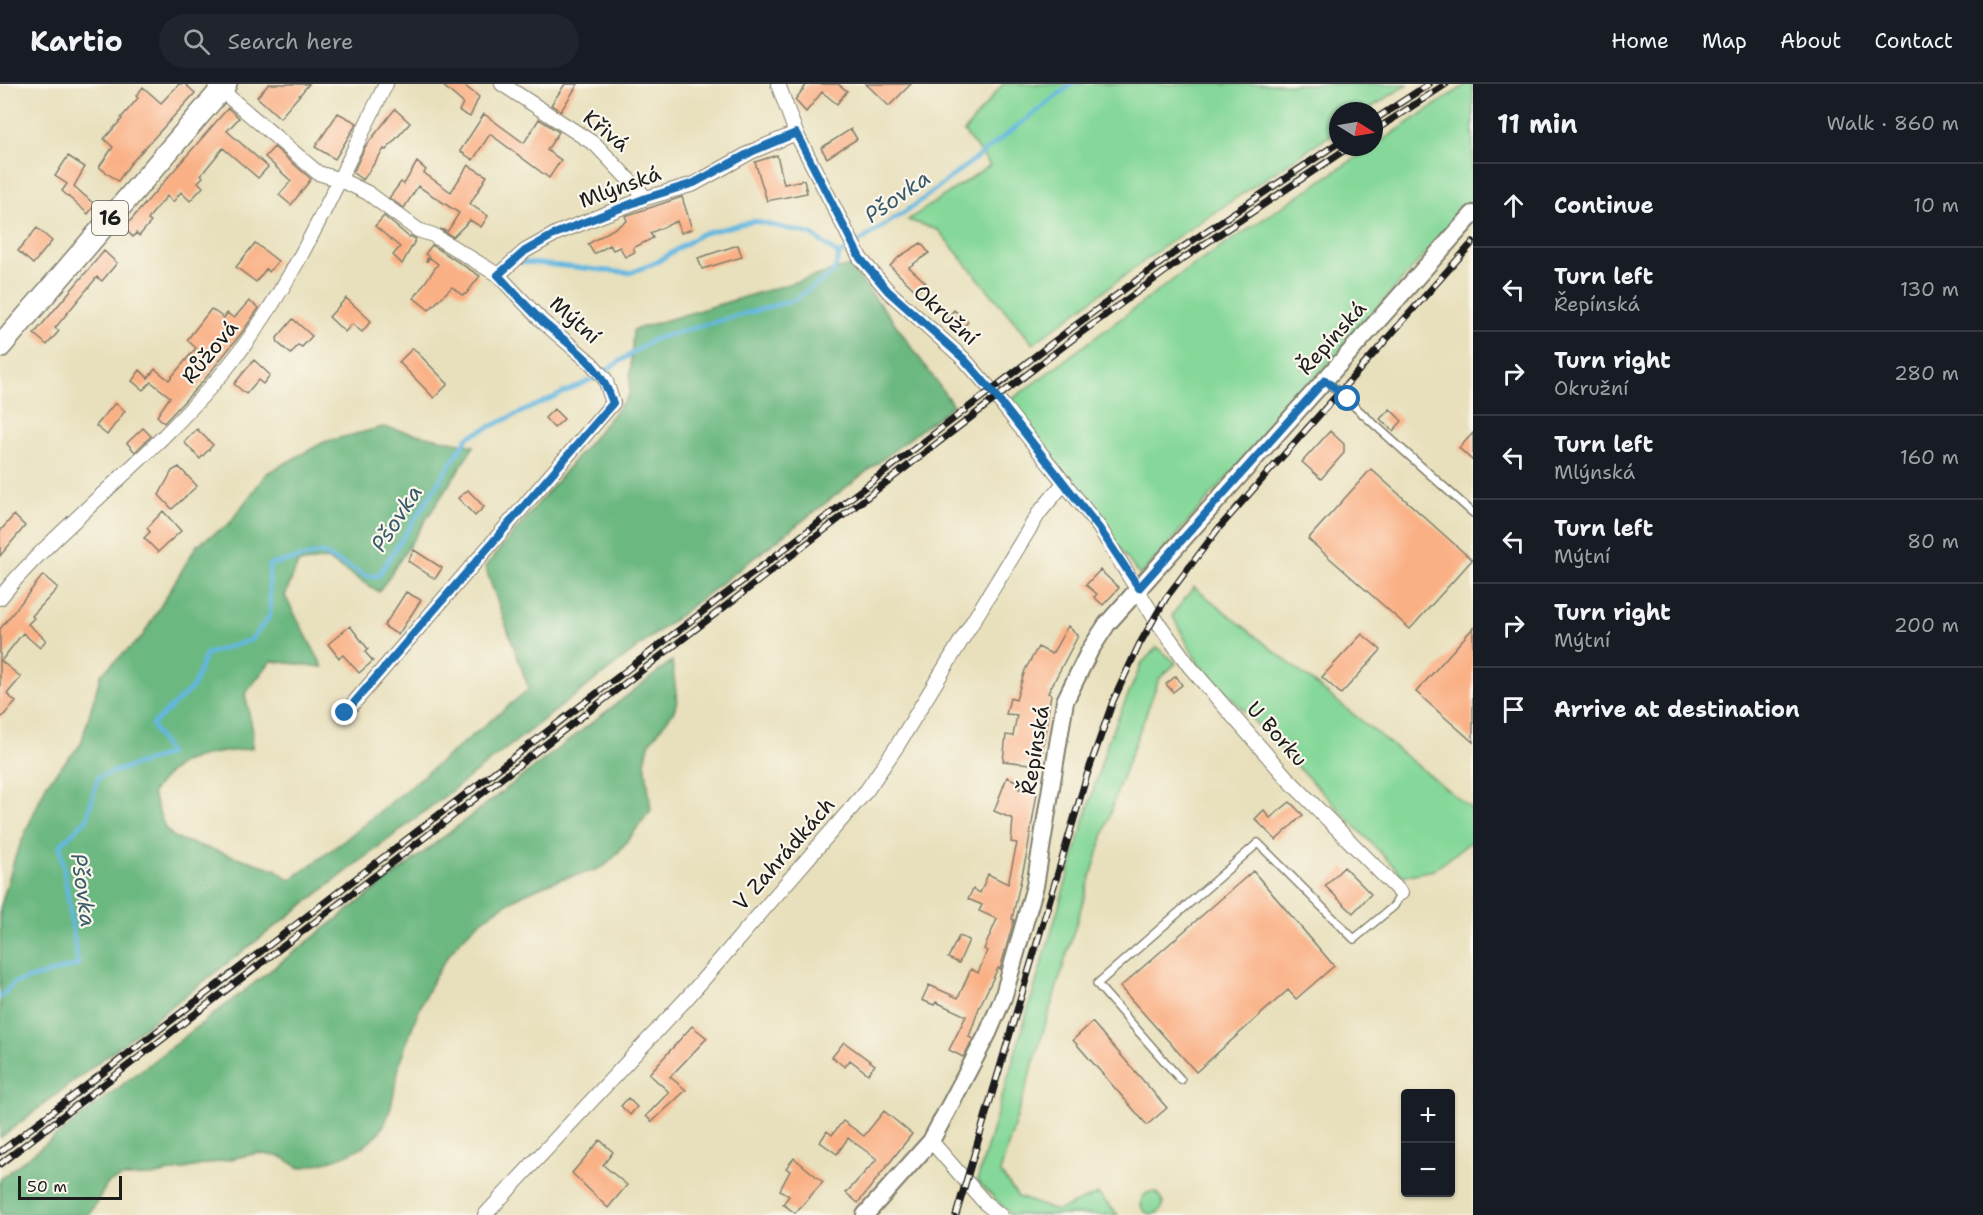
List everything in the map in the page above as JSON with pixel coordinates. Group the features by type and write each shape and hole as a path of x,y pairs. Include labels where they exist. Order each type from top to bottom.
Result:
{"main road":[{"name":"16","path":"0,346 220,86"}],"street":[{"name":"Růžová","path":"0,598 23,568 149,452 225,370 256,330 281,290 341,180 344,168 386,84"},
{"name":"Křivá","path":"502,84 596,145 646,198"},
{"name":"Okružní","path":"778,84 796,133 860,258 888,291 964,359 1065,482 1139,588"},
{"name":"Mýtní","path":"220,86 318,173 341,180 368,194 418,230 433,235 498,275 542,321 591,363 605,379 613,403 345,713"},
{"name":"Mlýnská","path":"498,275 525,251 557,233 646,198 694,183 753,151 796,133"},
{"name":"Řepínská","path":"865,1215 931,1141 988,1033 1010,978 1035,886 1065,701 1102,633 1139,588 1473,214"},
{"name":"V Zahrádkách","path":"485,1215 688,997 867,790 897,746 1039,513 1065,482"},
{"name":"U Borku","path":"1139,588 1154,617 1190,667 1287,778 1401,893"},
{"path":"931,1141 985,1203 1000,1215"}],"lane":[{"path":"1325,380 1473,513"},
{"path":"1181,1080 1097,984 1258,843 1354,939 1394,906 1401,893"}],"green space":[{"path":"1003,84 1408,84 1380,102 1329,102 1329,136 1167,244 1033,344 938,230 908,220 990,165 964,132"},
{"path":"1467,84 1473,84 1473,200 1140,576 1011,400 1185,271 1358,156 1383,156 1383,140"},
{"path":"849,266 891,318 953,405 0,1138 0,909 15,857 47,783 81,744 101,674 142,637 197,545 229,524 267,473 324,442 383,427 474,446 379,592 327,559 298,563 285,596 323,667 271,661 245,694 253,732 252,748 196,757 174,769 152,793 165,828 175,838 275,869 290,880 345,840 529,689 485,567 629,395 633,330"},
{"path":"1194,587 1473,810 1473,840 1434,870 1403,876 1198,663 1172,615"},
{"path":"1157,647 1176,663 1159,679 1117,791 1000,1172 1018,1197 1057,1211 1098,1194 1118,1215 1011,1215 977,1181 1108,741 1142,663"},
{"path":"672,661 677,701 674,711 650,742 645,761 651,810 620,851 604,866 526,893 479,923 453,950 436,975 419,1009 402,1056 389,1112 380,1132 372,1140 347,1155 300,1168 282,1157 258,1153 152,1176 122,1177 108,1183 89,1215 0,1215 0,1179"},
{"path":"1152,1192 1160,1195 1163,1203 1160,1211 1152,1214 1144,1211 1141,1203 1144,1195"}],"building":[{"path":"179,84 185,84 195,93 131,163 118,181 99,167 113,147 104,139 138,98 136,96 143,87 161,103"},
{"path":"269,84 309,84 280,118 257,97"},
{"path":"441,84 462,84 479,97 470,117 459,111 463,103"},
{"path":"565,84 578,84 561,111 551,105"},
{"path":"807,84 838,84 847,91 837,104 822,92 806,112 795,100"},
{"path":"866,84 911,84 889,106"},
{"path":"228,108 239,118 227,131 268,167 258,178 223,148 201,175 203,177 198,182 203,187 190,201 181,192 173,202 167,196 151,215 148,220 151,222 139,236 136,233 133,237 124,228"},
{"path":"395,109 410,123 386,150 384,149 363,180 353,173 365,147"},
{"path":"338,113 357,123 335,159 315,147"},
{"path":"484,114 524,143 539,119 559,132 547,150 561,160 549,178 490,134 473,160 460,151"},
{"path":"851,129 857,139 827,158 821,148"},
{"path":"274,147 311,179 291,205 279,195 291,181 265,157"},
{"path":"777,155 784,184 804,180 807,193 767,201 755,162"},
{"path":"68,156 85,167 74,186 95,205 88,214 62,191 67,184 55,176"},
{"path":"417,162 426,170 424,173 451,192 468,165 487,176 470,204 488,216 481,227 470,220 453,237 440,229 448,231 459,213 418,186 404,208 389,198 401,182 404,184"},
{"path":"682,197 692,229 681,233 677,221 650,233 653,238 633,248 635,252 625,257 620,247 613,250 610,245 594,254 588,244 627,221 625,216"},
{"path":"384,216 409,237 416,239 402,264 393,255 400,247 375,226"},
{"path":"37,228 52,241 33,264 18,251"},
{"path":"255,243 278,261 269,272 266,269 256,282 236,267"},
{"path":"921,243 929,253 909,267 926,283 917,292 890,266 900,256"},
{"path":"432,245 480,276 466,294 462,295 452,287 429,310 414,298 438,264 430,258 426,262 428,256 425,254"},
{"path":"738,245 742,257 702,269 698,258"},
{"path":"104,251 117,263 102,281 97,277 55,328 59,331 47,345 34,334"},
{"path":"346,298 371,321 362,332 352,324 345,332 329,317"},
{"path":"249,301 259,308 243,331 204,380 164,423 157,416 170,397 151,382 143,390 132,381 140,370 148,378 155,369 169,380 196,348 187,340 211,309 224,318 227,313 234,318"},
{"path":"954,310 968,322 959,331 946,319"},
{"path":"293,319 312,336 302,347 298,345 291,354 278,343 277,338"},
{"path":"413,348 448,384 434,398 399,362"},
{"path":"254,360 270,375 263,384 258,380 246,394 234,384"},
{"path":"115,403 125,411 107,435 96,426"},
{"path":"554,409 564,419 554,428 545,418"},
{"path":"1390,409 1402,421 1393,431 1380,419"},
{"path":"143,428 151,436 135,452 127,443"},
{"path":"197,429 213,445 200,459 184,442"},
{"path":"1330,431 1344,444 1344,453 1321,479 1302,462"},
{"path":"1473,433 1473,461 1459,448"},
{"path":"179,467 197,486 172,509 159,495 172,471"},
{"path":"1371,469 1472,560 1410,629 1308,539"},
{"path":"468,490 484,507 475,516 458,498"},
{"path":"163,511 181,531 158,552 144,538 150,532 147,528"},
{"path":"14,515 25,526 0,556 0,531"},
{"path":"414,550 442,568 435,579 408,561"},
{"path":"1100,570 1119,588 1103,605 1094,597 1097,594 1086,585"},
{"path":"43,575 58,588 32,616 34,618 28,624 46,640 40,648 23,633 1,661 21,677 7,694 16,702 0,719 0,629"},
{"path":"406,592 421,600 398,635 384,626"},
{"path":"350,626 368,649 365,652 373,661 359,673 343,655 339,658 328,644"},
{"path":"1068,626 1078,636 1048,693 1051,694 1040,765 1003,761 1006,735 1013,736 1017,715 1006,714 1010,698 1016,700 1025,670 1038,647 1052,654"},
{"path":"1473,628 1473,742 1416,692"},
{"path":"1362,634 1381,650 1341,694 1322,677"},
{"path":"1176,676 1182,685 1173,692 1166,684"},
{"path":"1007,777 1021,783 1019,789 1037,792 1036,799 1012,919 1014,920 1000,969 998,968 979,1008 969,1037 973,1039 963,1057 949,1050 966,1016 936,1002 934,1005 922,1000 929,985 958,998 971,969 978,973 987,951 984,949 997,919 979,911 982,905 968,899 973,889 980,893 988,874 1008,884 1017,843 1011,842 1013,819 994,811"},
{"path":"1290,802 1303,815 1276,840 1255,819 1264,810 1270,818"},
{"path":"1344,867 1371,894 1353,913 1325,886"},
{"path":"1253,871 1334,966 1296,999 1288,990 1196,1072 1120,987"},
{"path":"959,936 969,940 959,963 948,958"},
{"path":"1092,1022 1167,1108 1147,1125 1073,1040"},
{"path":"692,1026 707,1038 670,1077 686,1090 652,1122 646,1116 669,1092 649,1074"},
{"path":"844,1042 875,1065 868,1074 850,1060 845,1067 832,1057"},
{"path":"628,1098 637,1107 630,1115 621,1106"},
{"path":"884,1111 912,1134 858,1203 846,1193 877,1159 848,1138 837,1154 820,1142 827,1131 832,1135 843,1121 864,1136"},
{"path":"600,1140 613,1152 603,1165 627,1185 608,1208 572,1173"},
{"path":"794,1158 823,1182 795,1213 783,1204 789,1196 780,1190 790,1171 786,1168"}],"waterway":[{"name":"Pšovka","path":"605,371 654,339 794,300 834,272 839,255 915,205 1072,84"},
{"path":"522,262 630,273 657,262 701,234 754,221 811,234 839,255"},
{"name":"Pšovka","path":"0,997 14,983 78,965 60,845 87,819 98,777 169,754 152,725 193,687 206,654 251,640 270,616 269,565 321,553 366,576 378,576 468,437 597,377"}],"railway":[{"path":"1383,114 1429,84"},
{"path":"1383,125 1446,84"},
{"path":"0,1152 1073,327 1174,253 1329,149"},
{"path":"0,1164 1078,335 1178,262 1336,156"},
{"path":"956,1215 1087,775 1113,701 1139,645 1166,598 1218,529 1473,242"}],"route":[{"path":"345,713 613,403 605,379 591,363 542,321 498,275 525,251 557,233 646,198 694,183 753,151 796,133 860,258 888,291 964,359 991,390 1065,482 1139,588 1325,380 1348,399"}]}
